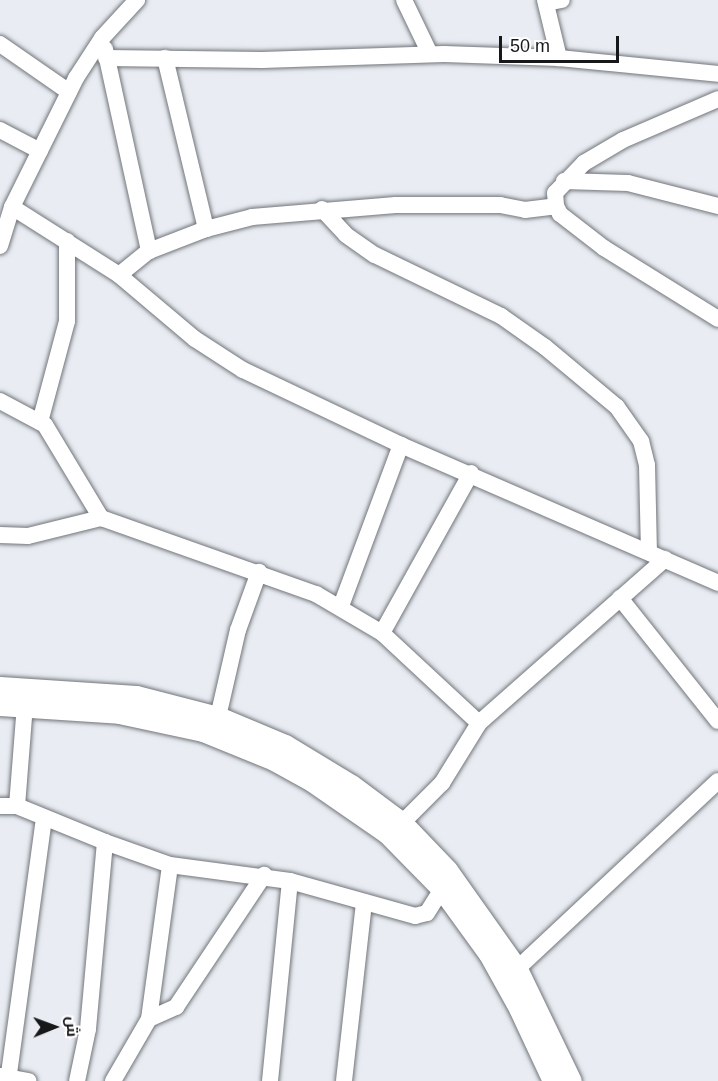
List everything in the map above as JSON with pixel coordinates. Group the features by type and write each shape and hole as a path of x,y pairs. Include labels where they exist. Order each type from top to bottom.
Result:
{"main road":[{"path":"0,687 136,696 218,717 285,745 351,785 402,823 447,870 517,969 571,1081"},
{"path":"0,705 119,713 203,731 240,744 312,782 387,833 442,889 494,963 553,1081"}],"street":[{"path":"1,242 12,207 69,92 102,38 137,0"},
{"path":"404,0 430,54"},
{"path":"551,1 559,58"},
{"path":"102,38 149,250"},
{"path":"0,44 69,92"},
{"path":"106,58 262,60 430,54 559,58 718,74"},
{"path":"165,58 206,229"},
{"path":"718,99 609,148 564,181 555,193 556,206 560,214 604,248 718,319"},
{"path":"0,130 40,151"},
{"path":"564,181 628,183 718,206"},
{"path":"119,274 149,250 206,229 252,217 322,209 500,205 525,210 556,206"},
{"path":"12,207 119,274 195,339 243,370 401,445 471,473 718,583"},
{"path":"322,209 346,235 375,255 501,316 545,346 617,407 640,441 647,465 649,551"},
{"path":"40,422 67,321 67,241"},
{"path":"0,401 40,422 53,436 101,518"},
{"path":"341,606 401,445"},
{"path":"382,633 471,473"},
{"path":"0,535 28,536 101,518 259,572 341,606 382,633 479,723"},
{"path":"402,823 442,783 479,723 665,559"},
{"path":"218,717 238,630 259,572"},
{"path":"621,598 718,721"},
{"path":"25,705 8,806 170,865 264,875 423,915 442,889"},
{"path":"517,969 718,781"},
{"path":"29,1081 6,1078 44,819"},
{"path":"77,1081 88,1029 105,842"},
{"path":"113,1081 149,1019 170,865"},
{"path":"149,1019 169,1013 176,1007 264,875"},
{"path":"270,1081 290,881"},
{"path":"344,1081 364,902"}]}
